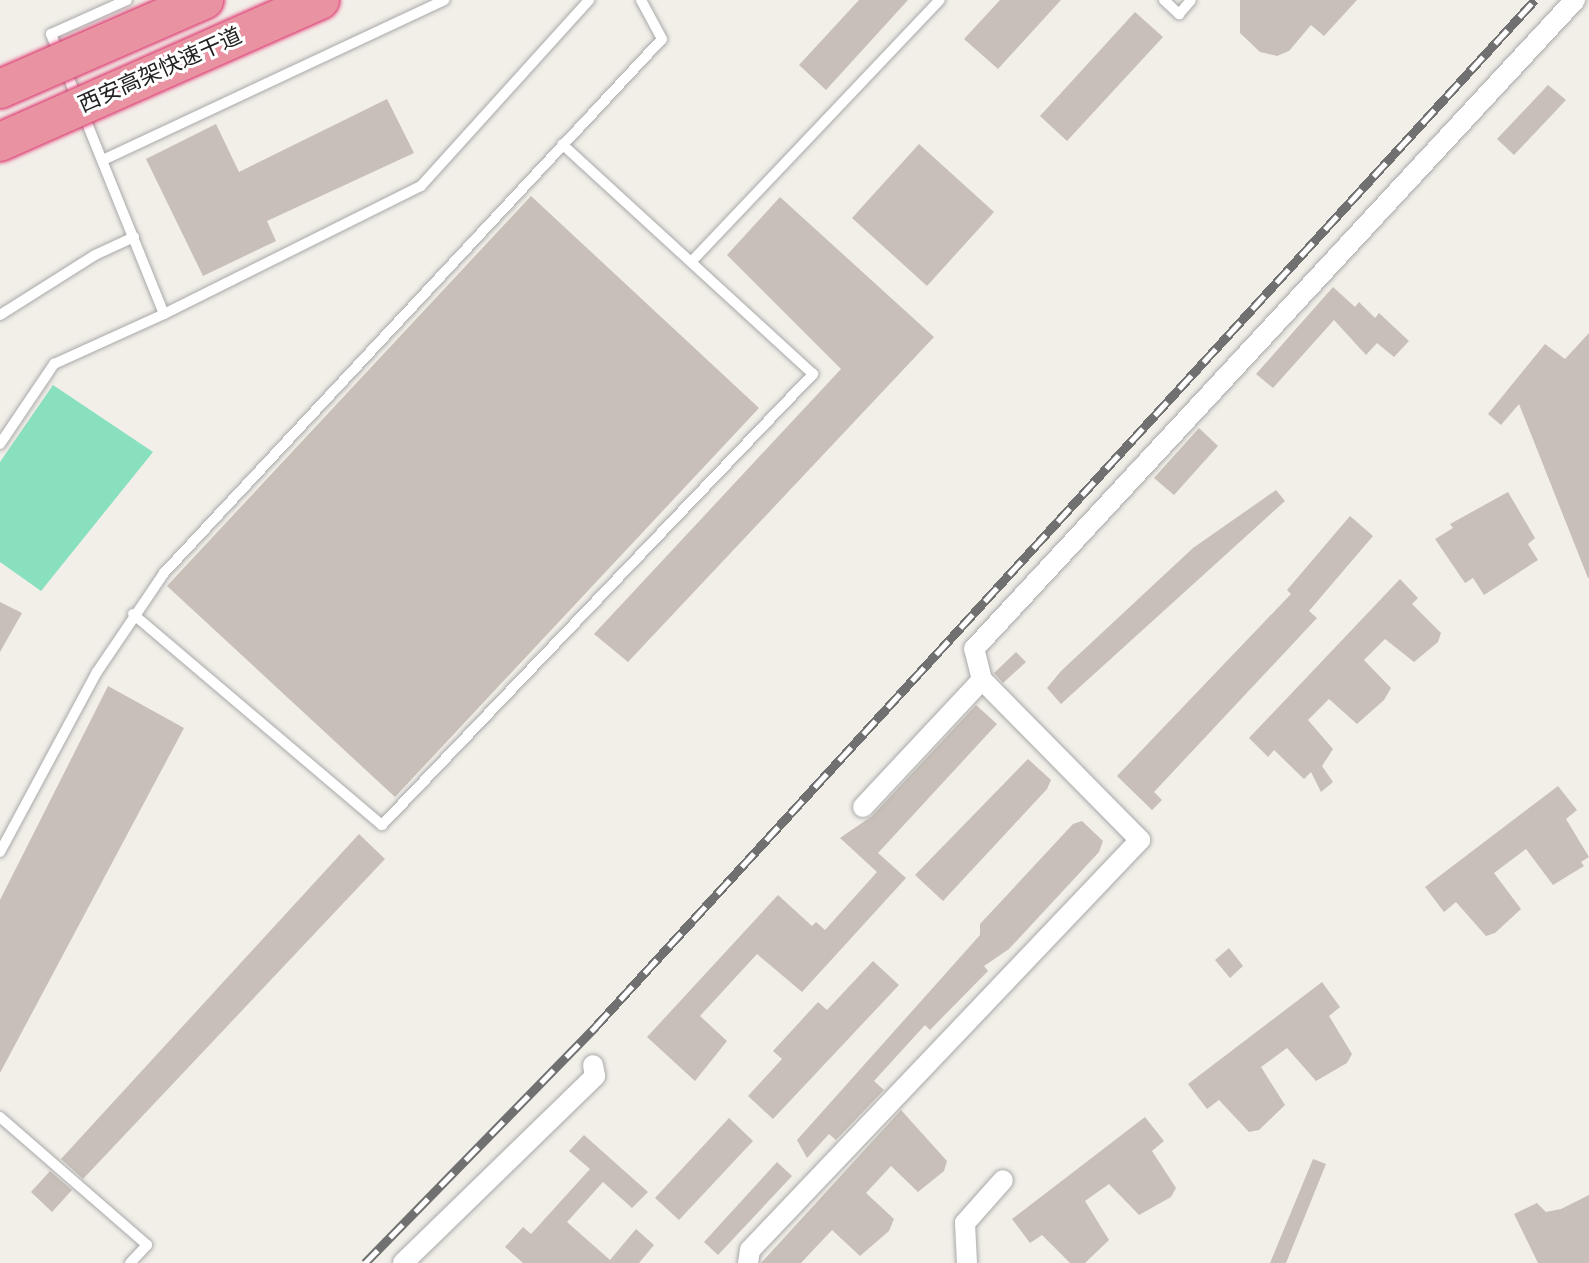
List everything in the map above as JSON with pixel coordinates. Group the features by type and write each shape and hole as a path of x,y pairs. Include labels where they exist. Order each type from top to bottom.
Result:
{"highway":[{"path":"0,89 204,0"},
{"name":"西安高架快速干道","path":"0,142 320,0"}],"street":[{"path":"748,1263 750,1250 1140,840 982,680 974,649 1575,0"},
{"path":"863,807 982,680"},
{"path":"403,1263 595,1076 593,1065"},
{"path":"967,1263 965,1223 1003,1180"}],"lane":[{"path":"127,0 51,34 164,314"},
{"path":"103,160 444,0"},
{"path":"0,444 54,364 164,314 421,186 589,0"},
{"path":"0,852 133,614 164,573 662,39 641,0"},
{"path":"692,261 940,0"},
{"path":"1164,0 1179,14 1191,0"},
{"path":"133,614 382,825 813,374 562,144"},
{"path":"0,315 95,255 134,237"},
{"path":"0,1117 147,1245 130,1263"}],"green space":[{"path":"53,385 153,452 41,591 0,562 0,462"}],"building":[{"path":"859,0 908,0 826,90 799,65"},
{"path":"1000,0 1061,0 998,69 964,39"},
{"path":"1240,0 1357,0 1324,36 1311,25 1289,51 1277,56 1260,52 1240,33"},
{"path":"1135,12 1163,37 1067,141 1040,116"},
{"path":"1548,85 1566,100 1514,155 1497,139"},
{"path":"387,99 414,153 267,221 276,241 203,276 146,159 216,124 239,172"},
{"path":"919,144 994,212 927,286 852,218"},
{"path":"531,196 759,408 395,797 167,586"},
{"path":"780,197 934,337 628,662 594,634 841,369 727,255"},
{"path":"1333,287 1355,307 1359,302 1375,318 1379,313 1409,341 1394,357 1377,343 1366,355 1334,320 1273,388 1256,374"},
{"path":"1589,333 1588,578 1519,404 1501,425 1488,414 1545,344 1565,359"},
{"path":"1199,428 1218,446 1174,495 1154,478"},
{"path":"1276,490 1285,501 1061,704 1047,688 1061,671 1193,548"},
{"path":"1508,492 1535,538 1528,544 1538,560 1484,595 1473,578 1465,583 1435,539 1453,528 1450,524"},
{"path":"1350,516 1373,536 1309,611 1317,618 1154,792 1162,800 1152,810 1117,776 1291,594 1287,590"},
{"path":"1400,579 1418,598 1412,604 1441,633 1438,642 1414,662 1385,639 1364,660 1391,688 1384,700 1357,724 1329,699 1308,720 1333,749 1322,766 1333,782 1321,792 1311,772 1304,779 1274,750 1268,757 1249,738"},
{"path":"0,602 22,613 0,652"},
{"path":"1016,652 1026,662 1003,683 994,673"},
{"path":"108,686 184,728 0,1073 0,900"},
{"path":"976,705 997,724 878,853 906,878 802,992 757,954 700,1016 727,1041 695,1081 647,1037 778,895 812,926 816,922 825,930 877,872 840,838 872,816"},
{"path":"1028,759 1051,780 1047,789 943,901 915,875"},
{"path":"1558,786 1577,810 1566,819 1589,857 1581,862 1584,866 1553,885 1526,849 1494,873 1521,909 1495,933 1486,936 1456,902 1444,912 1425,887"},
{"path":"1082,821 1103,841 1099,852 1009,949 984,966 988,971 930,1030 925,1025 874,1081 884,1090 836,1140 829,1134 807,1158 797,1140 980,935 980,924 1073,824"},
{"path":"359,834 385,859 83,1179 61,1159"},
{"path":"1229,948 1243,966 1230,978 1215,960"},
{"path":"873,961 899,985 773,1119 748,1096 782,1059 773,1051 818,1002 827,1010"},
{"path":"1322,982 1340,1007 1329,1016 1352,1054 1347,1063 1316,1081 1287,1048 1261,1067 1285,1105 1259,1130 1249,1132 1219,1100 1207,1109 1188,1084"},
{"path":"901,1110 947,1161 944,1171 918,1192 891,1166 866,1193 894,1219 889,1231 860,1256 832,1230 801,1263 761,1263"},
{"path":"1145,1117 1164,1141 1152,1151 1176,1188 1171,1197 1139,1215 1109,1184 1085,1201 1109,1240 1085,1263 1070,1263 1042,1235 1030,1243 1012,1219"},
{"path":"729,1118 753,1141 679,1220 655,1198"},
{"path":"584,1135 648,1192 632,1208 603,1182 567,1222 610,1260 636,1229 654,1245 639,1263 523,1263 505,1247 523,1227 531,1234 590,1169 569,1151"},
{"path":"1313,1159 1326,1164 1286,1263 1270,1263"},
{"path":"777,1162 792,1176 718,1255 704,1242"},
{"path":"50,1171 72,1190 52,1212 31,1192"},
{"path":"1589,1195 1589,1263 1538,1263 1514,1214 1537,1203 1546,1212 1561,1209"}],"railway":[{"path":"365,1263 596,1026 1535,0"}]}
